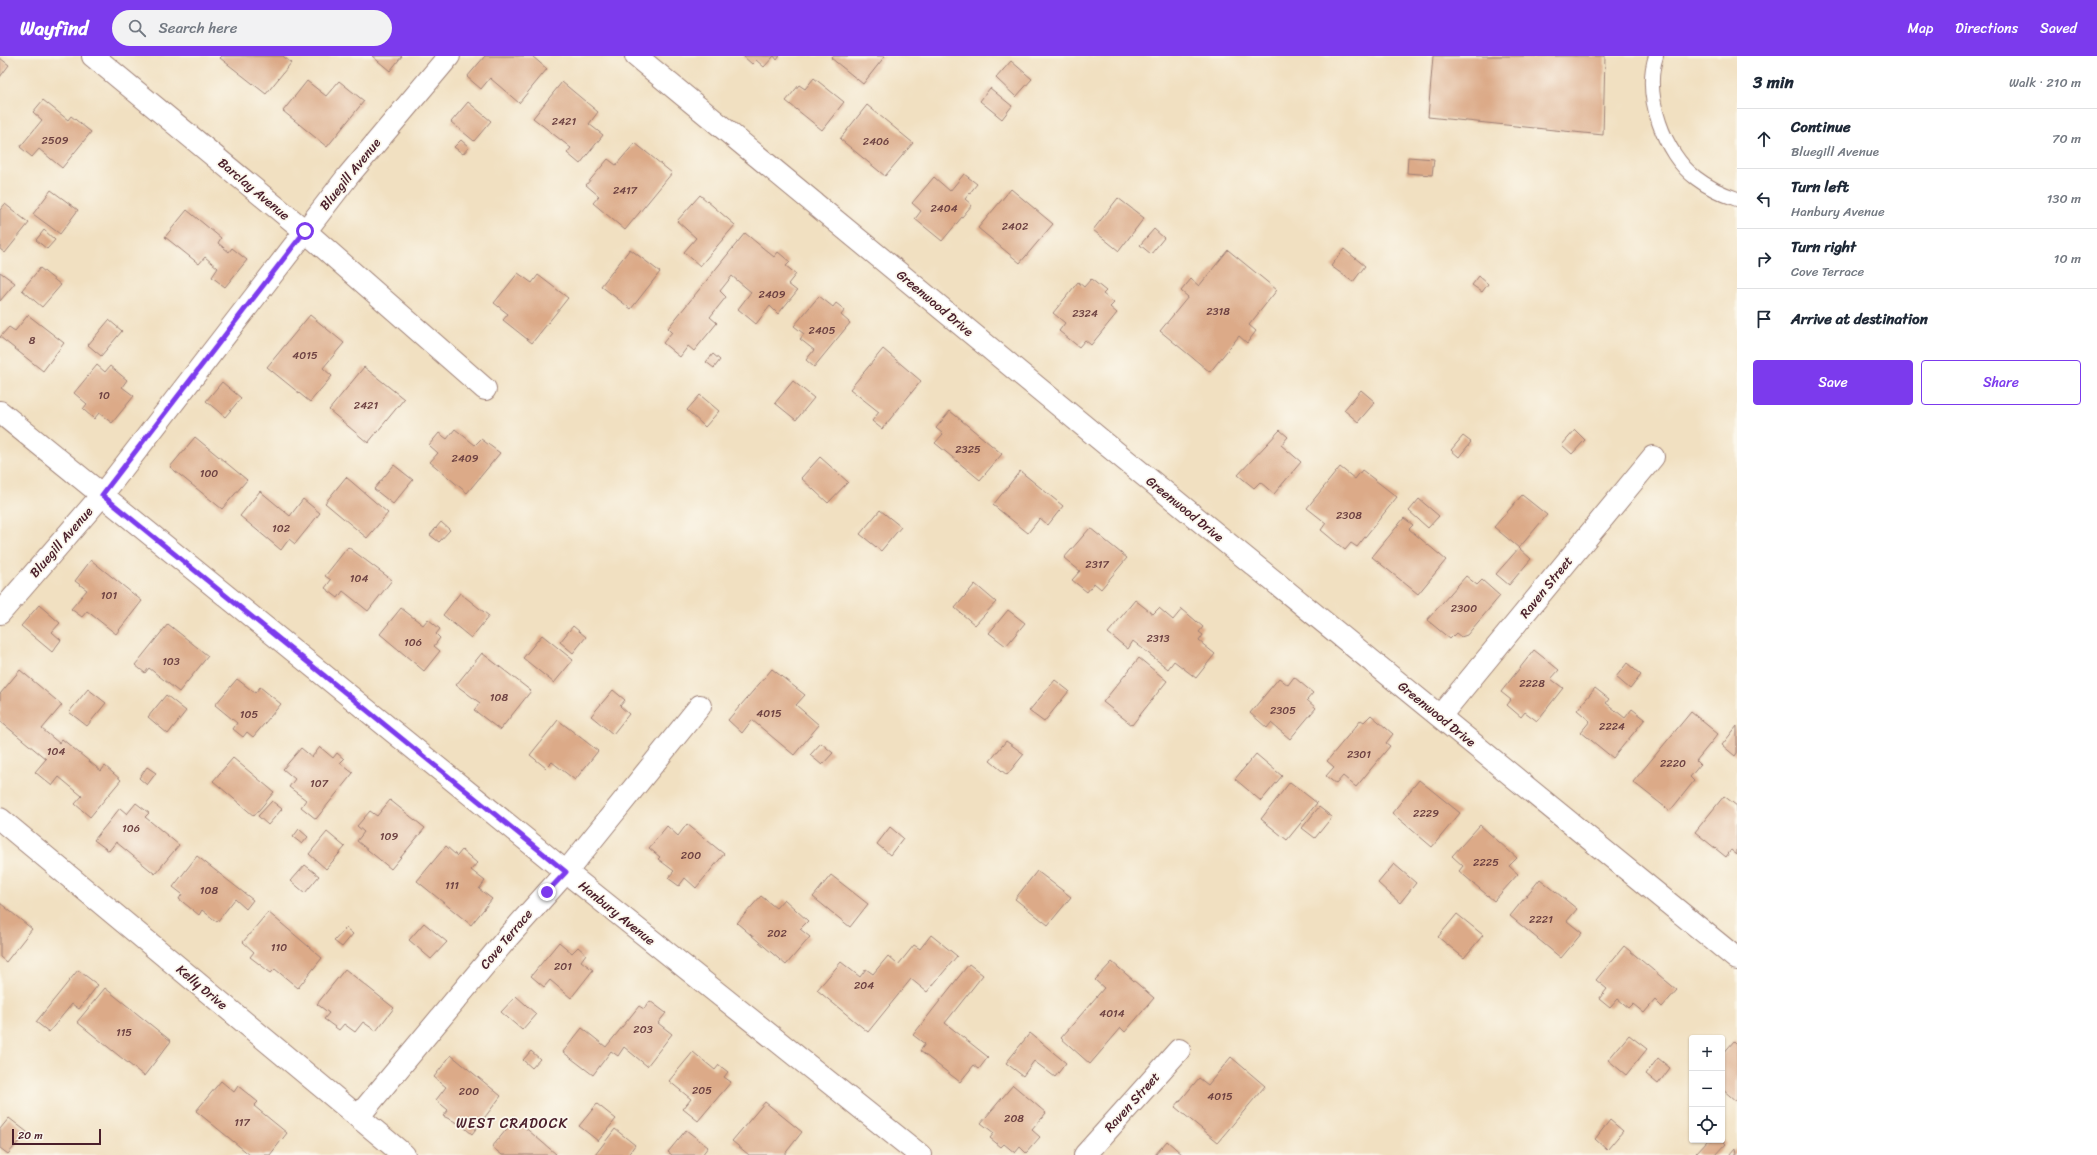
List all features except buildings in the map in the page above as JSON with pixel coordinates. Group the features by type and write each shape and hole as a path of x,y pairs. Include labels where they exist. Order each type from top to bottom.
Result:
{"street":[{"name":"Barclay Avenue","path":"93,56 305,231 485,389"},
{"name":"Bluegill Avenue","path":"0,613 102,495 348,176 448,56"},
{"name":"Greenwood Drive","path":"636,56 1065,411 1737,959"},
{"name":"Hanbury Avenue","path":"0,412 566,872 920,1155"},
{"name":"Raven Street","path":"1440,716 1652,457"},
{"name":"Cove Terrace","path":"358,1118 508,937 566,872 700,706"},
{"name":"Kelly Drive","path":"0,818 404,1155"},
{"name":"Raven Street","path":"1085,1155 1179,1050"}],"lane":[{"path":"1656,56 1654,62 1653,98 1661,130 1679,161 1695,177 1714,191 1737,199"}],"district":[{"name":"WEST CRADOCK","path":"512,1123"}],"route":[{"path":"305,231 102,495 566,872 547,892"}]}
